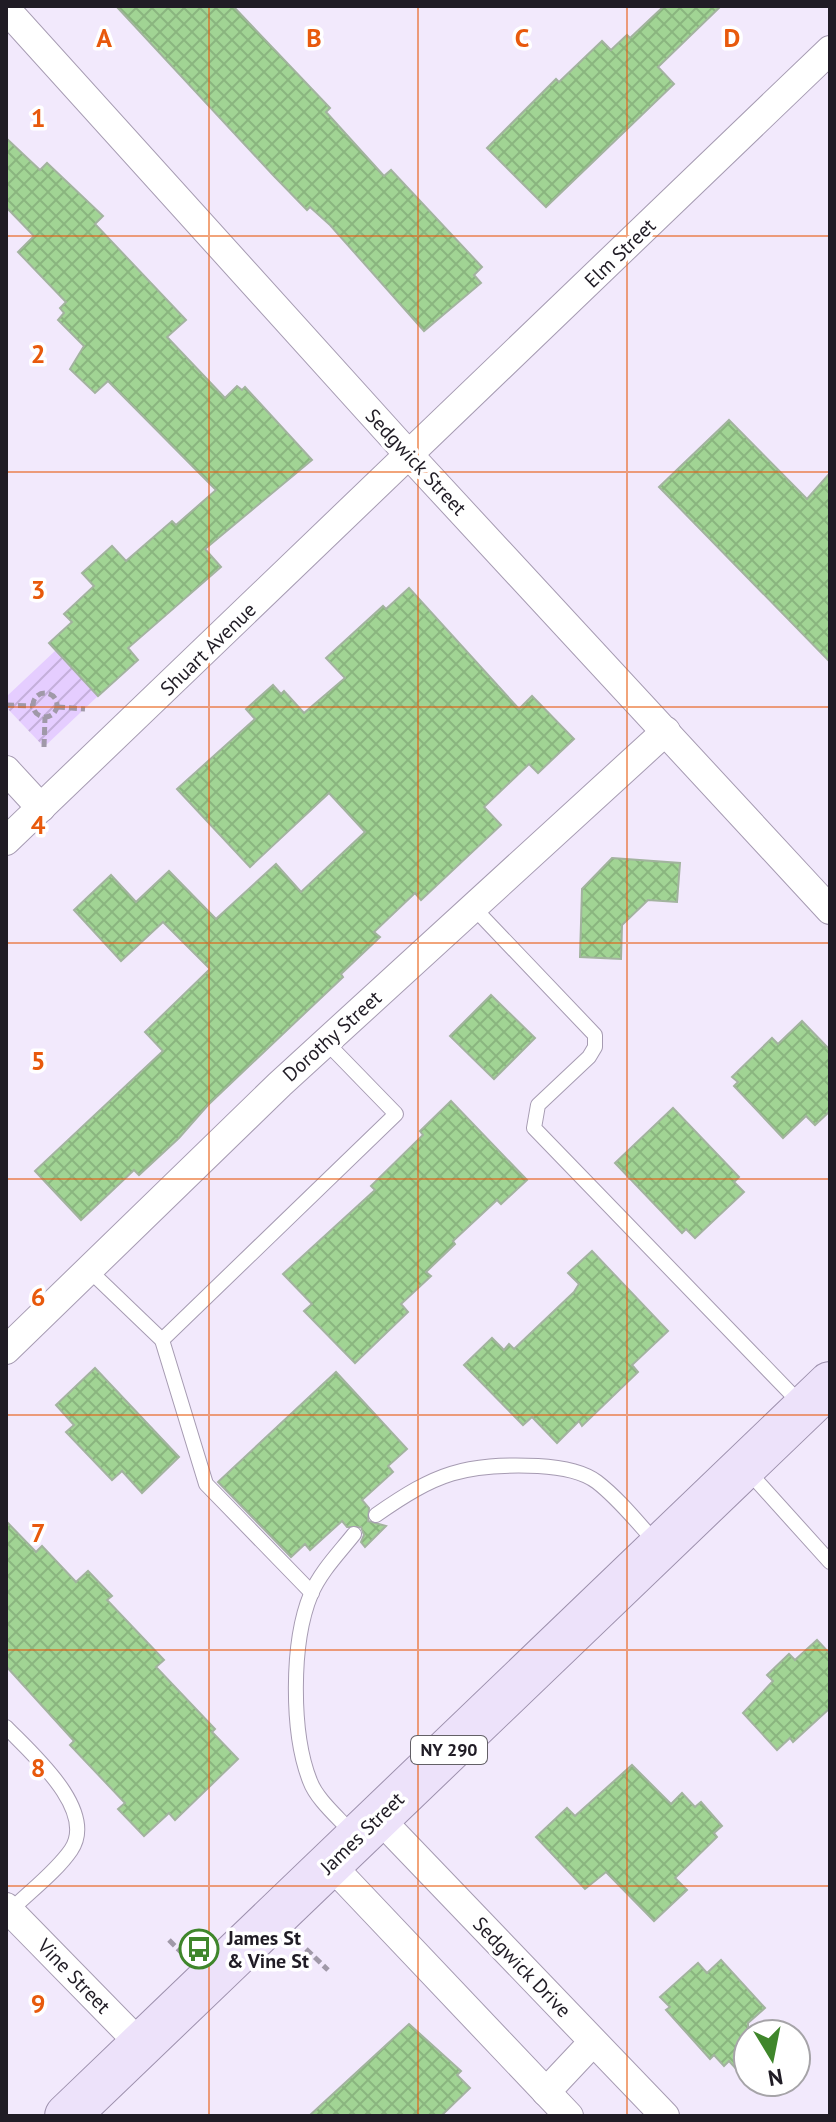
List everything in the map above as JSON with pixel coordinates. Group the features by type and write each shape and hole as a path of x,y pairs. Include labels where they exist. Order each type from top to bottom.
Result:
{"main road":[{"name":"James Street","path":"67,2116 818,1396"}],"street":[{"name":"Sedgwick Street","path":"6,9 410,456 830,910"},
{"name":"Elm Street","path":"410,456 830,50"},
{"name":"Shuart Avenue","path":"6,841 410,456"},
{"name":"Dorothy Street","path":"6,1350 326,1042 666,731"},
{"path":"6,770 41,808"},
{"path":"355,1840 546,2092 569,2116"},
{"name":"Sedgwick Drive","path":"355,1840 593,2042 665,2116"},
{"name":"Vine Street","path":"8,1909 141,2045"},
{"path":"546,2092 593,2042"}],"lane":[{"path":"473,907 595,1035 595,1047 589,1057 538,1105 534,1128 818,1396"},
{"path":"162,1340 396,1114 326,1042"},
{"path":"89,1270 162,1340 206,1484 312,1593"},
{"path":"376,1515 421,1485 477,1465 544,1466 574,1471 595,1480 660,1548"},
{"path":"745,1467 830,1562"},
{"path":"354,1534 328,1565 312,1593 299,1651 296,1712 311,1784 355,1840"},
{"path":"6,1727 54,1776 72,1807 77,1828 73,1848 8,1909"}],"path":[{"path":"45,693 53,695 57,707 54,714 45,717 38,716 32,706 35,698 45,693"},
{"path":"6,705 32,706"},
{"path":"57,707 85,709"},
{"path":"44,747 45,717"},
{"path":"306,1949 328,1970"}],"shaded area":[{"path":"56,650 98,696 44,747 6,707 6,697"}],"building":[{"path":"116,6 233,6 330,108 326,112 384,176 391,170 482,267 474,275 481,283 424,331 330,225 310,207 307,210"},
{"path":"664,6 721,6 658,67 674,84 546,207 487,148 556,79 559,82 602,41 611,50 627,35 630,38"},
{"path":"6,138 40,170 47,163 103,216 95,224 186,320 167,337 225,398 237,386 242,390 245,387 312,460 205,549 221,567 128,648 138,660 98,696 49,643 72,622 64,614 94,586 82,573 112,546 126,561 172,521 176,525 216,490 108,381 95,393 70,369 84,346 58,320 64,313 60,308 66,302 18,252 34,236 6,207"},
{"path":"729,420 807,499 830,473 830,662 659,487"},
{"path":"409,588 519,709 532,696 574,739 538,773 529,764 484,807 501,825 421,900 415,893 374,932 380,937 341,974 343,977 208,1105 179,1138 139,1175 134,1170 81,1220 35,1171 163,1051 145,1032 210,969 163,922 121,961 74,910 111,875 136,902 169,871 216,919 276,864 301,892 365,832 329,793 250,867 177,789 255,719 246,709 273,685 281,694 284,691 304,713 345,678 326,658 383,606 386,609"},
{"path":"612,858 680,863 677,902 648,900 622,925 621,959 580,957 582,889"},
{"path":"491,995 535,1038 494,1079 450,1036"},
{"path":"802,1021 830,1050 830,1111 815,1125 806,1116 783,1138 734,1086 738,1082 732,1077 772,1038 778,1044"},
{"path":"451,1101 527,1180 501,1204 497,1200 453,1241 455,1244 426,1272 431,1276 401,1304 408,1312 355,1363 304,1311 312,1304 283,1274 375,1190 371,1186 423,1135 420,1131"},
{"path":"673,1108 739,1177 734,1182 744,1192 695,1238 686,1229 682,1233 615,1163"},
{"path":"592,1251 668,1331 632,1365 638,1372 582,1426 579,1421 557,1443 532,1417 523,1425 464,1365 492,1338 504,1350 509,1344 514,1349 574,1292 579,1284 568,1273"},
{"path":"95,1368 179,1457 142,1493 122,1471 112,1480 66,1432 74,1425 56,1405"},
{"path":"336,1372 407,1449 388,1466 393,1472 362,1500 369,1508 368,1521 386,1526 365,1547 361,1542 364,1535 361,1527 347,1527 342,1521 310,1550 305,1544 291,1557 218,1482"},
{"path":"6,1521 36,1552 42,1546 76,1582 88,1571 112,1596 107,1600 164,1660 156,1667 215,1729 212,1732 238,1759 175,1820 169,1813 144,1836 118,1809 125,1803 70,1745 74,1741 6,1666"},
{"path":"817,1640 830,1654 830,1708 793,1742 790,1738 777,1750 743,1713 773,1681 767,1675 789,1654 795,1660"},
{"path":"632,1765 671,1804 682,1793 695,1807 701,1802 722,1826 714,1833 717,1837 675,1878 687,1890 654,1921 606,1872 585,1889 536,1837 567,1808 575,1816"},
{"path":"721,1960 765,2008 754,2018 732,2018 732,2064 729,2061 724,2066 714,2055 710,2059 666,2010 670,2007 660,1997 698,1963 707,1973"},
{"path":"409,2024 461,2071 457,2075 470,2088 441,2116 309,2116"}],"place":[{"name":"James St & Vine St","path":"199,1949"}]}
